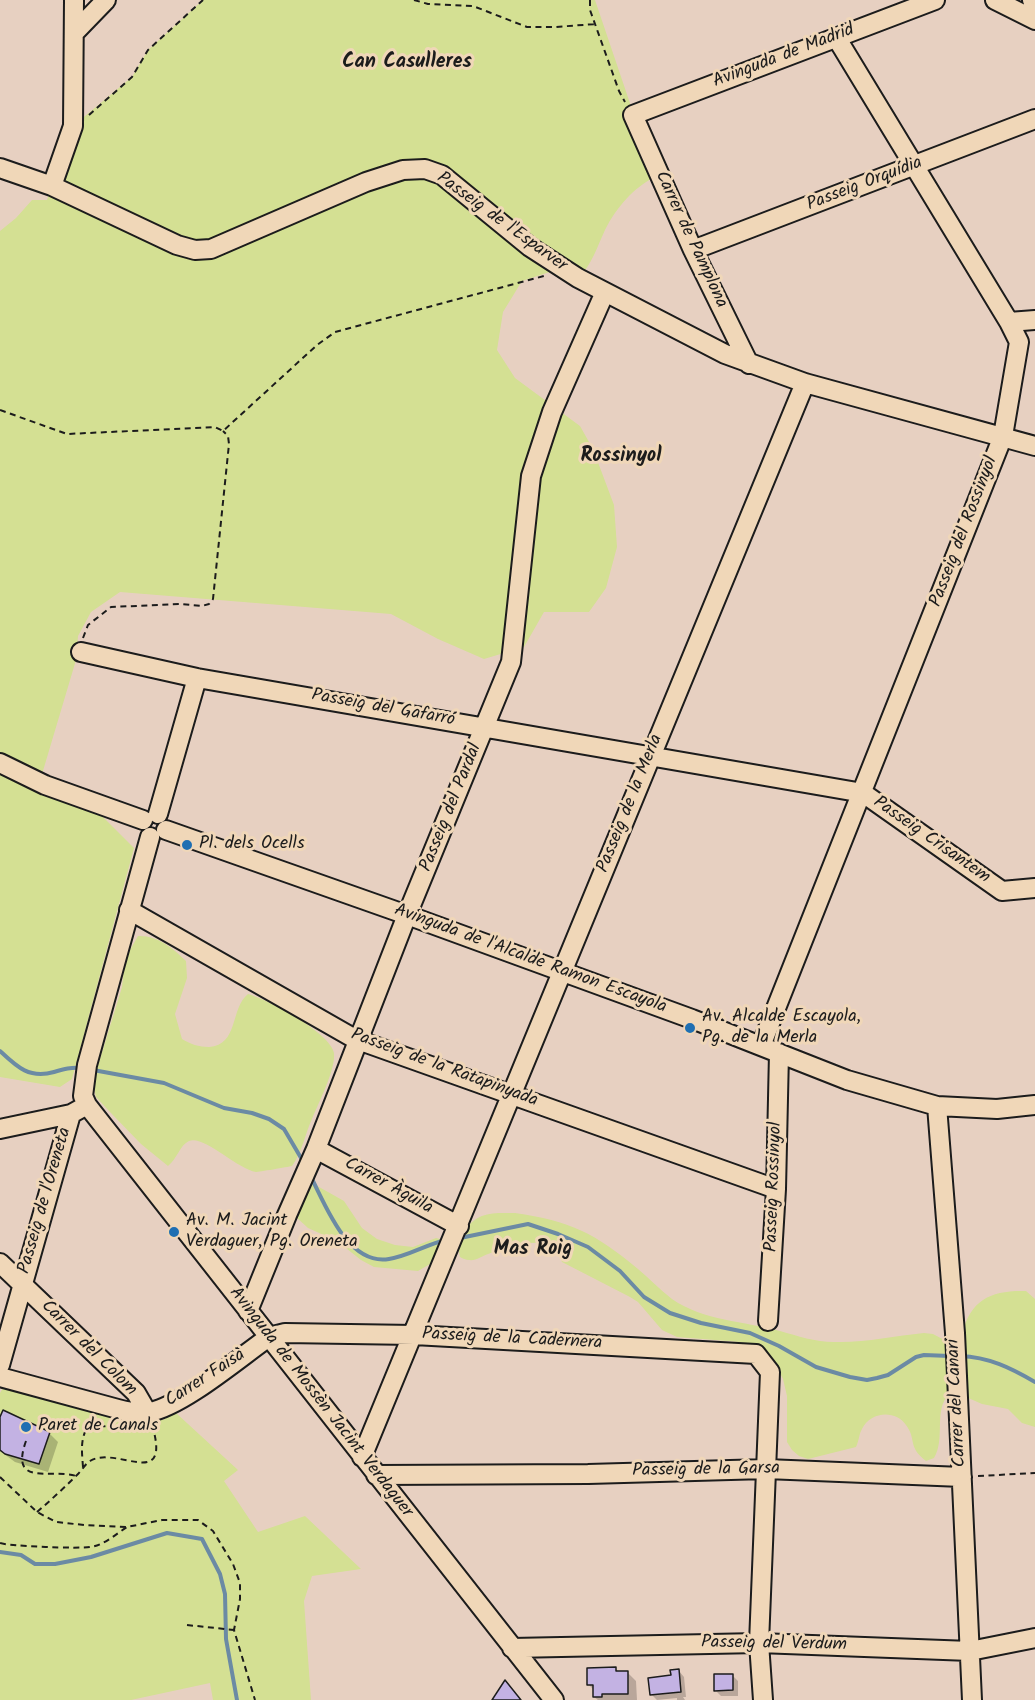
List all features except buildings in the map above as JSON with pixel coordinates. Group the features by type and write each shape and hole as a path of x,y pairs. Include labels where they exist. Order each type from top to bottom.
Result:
{"street":[{"path":"52,186 73,126 75,0"},
{"path":"76,31 106,0"},
{"name":"Avinguda de Madrid","path":"633,115 934,0"},
{"path":"995,0 1035,20"},
{"path":"1032,0 1035,6"},
{"name":"Passeig del Rossinyol","path":"761,1046 1003,436 1019,342 836,37"},
{"name":"Carrer de Pamplona","path":"633,115 693,250 749,364"},
{"name":"Passeig Orquídia","path":"693,250 1035,118"},
{"name":"Passeig de l'Esparver","path":"0,168 52,186 177,245 195,250 211,249 366,182 403,170 425,169 442,175 530,247 562,268 725,354 805,383 1035,446"},
{"name":"Passeig del Pardal","path":"248,1311 286,1215 316,1149 407,915 511,662 531,476 552,412 605,292"},
{"path":"1009,322 1035,320"},
{"name":"Passeig de la Merla","path":"362,1457 805,383"},
{"name":"Passeig del Gafarró","path":"81,652 197,678 863,793"},
{"name":"Passeig de l'Oreneta","path":"0,1365 23,1284 83,1096 86,1070 129,910 197,678"},
{"name":"Avinguda de l'Alcalde Ramon Escayola","path":"0,763 45,785 562,972 847,1080 937,1106 997,1109 1035,1105"},
{"name":"Passeig Crisantem","path":"863,793 1002,891 1035,888"},
{"name":"Passeig de la Ratapinyada","path":"129,910 359,1040 776,1189"},
{"name":"Passeig Rossinyol","path":"768,1321 776,1189 779,1053"},
{"name":"Carrer del Canari","path":"937,1106 955,1333 972,1700"},
{"path":"0,1129 79,1109"},
{"name":"Avinguda de Mossèn Jacint Verdaguer","path":"79,1109 269,1337 554,1700"},
{"name":"Carrer Àguila","path":"316,1149 459,1226"},
{"name":"Carrer del Colom","path":"0,1263 136,1393 147,1412"},
{"name":"Passeig de la Cadernera","path":"269,1337 285,1333 414,1335 756,1354 770,1372 766,1469"},
{"name":"Carrer Faisà","path":"0,1377 125,1411 147,1412 180,1399 269,1337"},
{"path":"763,1700 759,1643 766,1469"},
{"name":"Passeig de la Garsa","path":"376,1475 588,1474 766,1469 962,1477"},
{"name":"Passeig del Verdum","path":"512,1648 759,1643 970,1651 1035,1638"}],"path":[{"path":"73,126 132,77 148,50 202,0"},
{"path":"414,0 428,4 473,6 527,27 596,24"},
{"path":"590,0 590,10 619,91 633,115"},
{"path":"223,431 317,345 335,332 550,274 562,268"},
{"path":"0,410 67,434 215,427 228,436 216,582 213,598 209,604 111,607 88,624 81,652"},
{"path":"37,1512 88,1462 99,1457 111,1457 139,1464 147,1463 154,1455 156,1447 147,1412"},
{"path":"83,1468 82,1445 87,1428 101,1426 126,1428"},
{"path":"26,1441 21,1455 23,1465 30,1472 36,1474 66,1472 76,1476"},
{"path":"962,1477 1035,1473"},
{"path":"0,1477 37,1512 56,1522 127,1527 162,1520 198,1520 213,1531 233,1564 240,1583 240,1599 232,1630 255,1700"},
{"path":"0,1543 16,1546 92,1548 127,1527"},
{"path":"188,1625 232,1630"}],"green space":[{"path":"203,0 595,0 655,177 640,186 620,206 605,230 591,262 578,278 562,268 522,281 503,312 497,350 515,378 580,426 593,449 614,505 617,547 606,588 589,612 544,612 524,647 484,659 438,639 391,614 120,592 91,612 78,636 76,660 37,791 97,811 134,848 72,1079 60,1087 0,1077 0,231 32,200 47,200 73,126 132,77 148,50"},
{"path":"138,936 158,940 186,961 187,978 175,1014 182,1039 185,1041 198,1046 219,1045 230,1033 242,1000 248,994 297,1018 322,1036 330,1045 334,1053 334,1060 330,1077 292,1166 256,1172 248,1170 212,1147 195,1140 186,1143 168,1166 141,1144 96,1097 94,1089 96,1072 122,987 124,968"},
{"path":"312,1183 344,1201 362,1228 377,1239 395,1245 413,1247 436,1238 444,1240 437,1260 418,1271 374,1267 337,1241 308,1228 296,1217 308,1184"},
{"path":"515,1213 551,1220 581,1230 623,1257 672,1299 697,1312 820,1341 856,1341 924,1333 933,1334 948,1342 962,1335 971,1313 984,1299 1003,1292 1026,1291 1035,1299 1035,1427 1022,1423 1008,1409 949,1394 944,1401 940,1416 939,1442 934,1458 926,1461 920,1456 906,1425 896,1416 889,1415 877,1416 866,1423 856,1447 808,1459 799,1456 787,1442 787,1396 783,1379 764,1351 757,1346 740,1342 677,1337 662,1330 638,1302 562,1262 555,1246 538,1243 521,1244 474,1260 460,1257 460,1239 474,1221 486,1215"},
{"path":"4,1386 101,1415 138,1420 163,1420 175,1412 238,1470 224,1481 258,1532 305,1516 361,1569 312,1576 304,1601 311,1700 213,1700 210,1683 131,1700 0,1700 0,1393"}],"waterway":[{"path":"0,1051 18,1067 30,1073 45,1074 68,1068 82,1068"},
{"path":"93,1070 164,1083 224,1108 269,1119 284,1129 304,1163"},
{"path":"311,1177 340,1231 350,1244 374,1259 389,1259 446,1240"},
{"path":"460,1238 528,1224 558,1234 588,1247 620,1271 644,1297 670,1313 701,1323 750,1333 816,1367 850,1377 867,1380 877,1378 888,1375 916,1357 950,1356"},
{"path":"960,1356 999,1364 1035,1382"},
{"path":"0,1552 21,1555 35,1564 55,1564 91,1557 167,1533 202,1539 220,1574 225,1594 226,1639 237,1700"}],"place":[{"name":"Pl. dels Ocells","path":"187,845"},
{"name":"Av. Alcalde Escayola, Pg. de la Merla","path":"690,1028"},
{"name":"Av. M. Jacint Verdaguer, Pg. Oreneta","path":"174,1232"},
{"name":"Paret de Canals","path":"26,1427"}],"district":[{"name":"Can Casulleres","path":"407,64"},
{"name":"Rossinyol","path":"621,458"},
{"name":"Mas Roig","path":"533,1251"}]}
